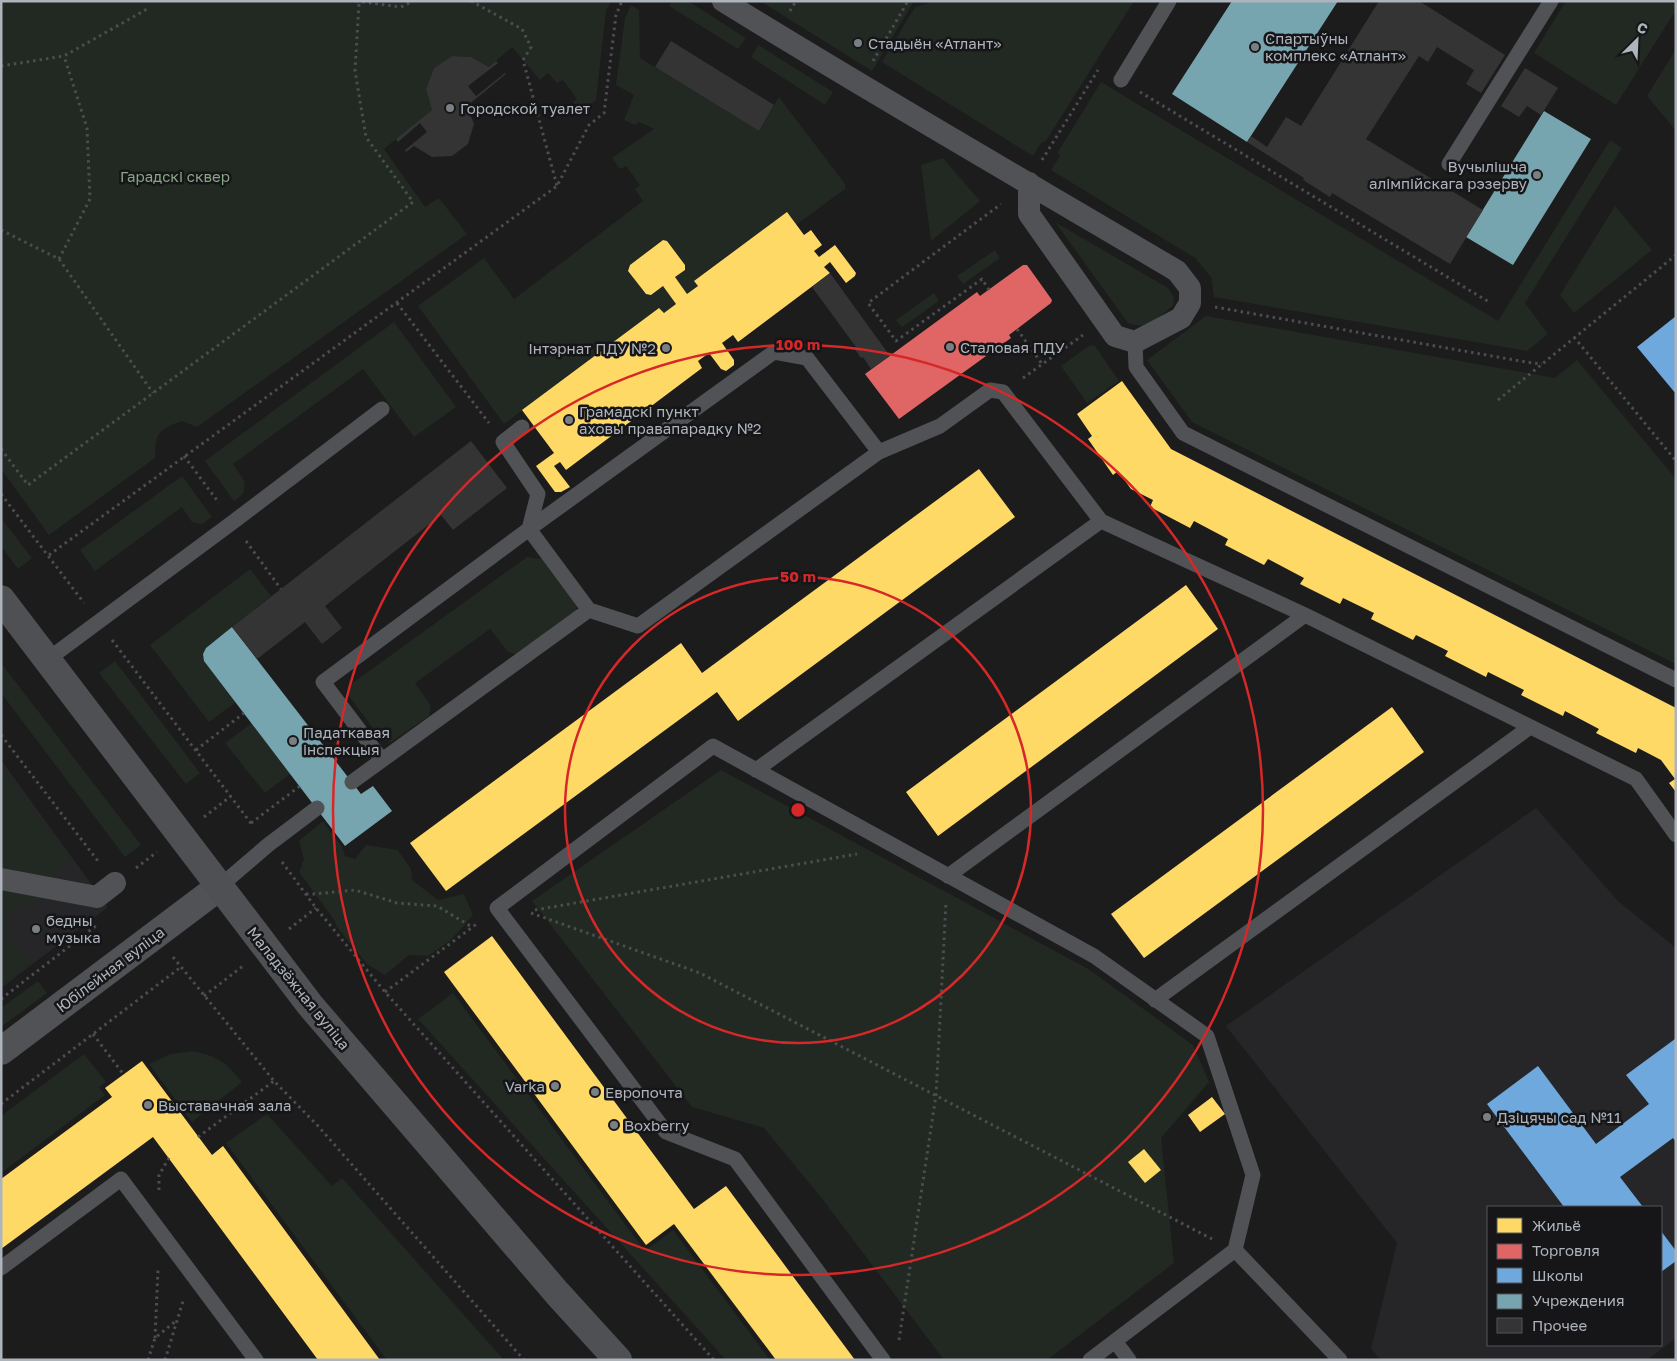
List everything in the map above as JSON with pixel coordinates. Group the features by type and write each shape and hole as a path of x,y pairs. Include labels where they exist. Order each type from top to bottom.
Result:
{"main road":[{"name":"Маладзёжная вуліца","path":"1,599 310,1005 556,1293 618,1360"}],"street":[{"path":"723,1 859,84 1029,183 1177,271 1190,288 1190,303 1181,318 1135,342 1114,336 1029,214 1029,183"},
{"path":"1,879 97,897 115,883"},
{"name":"Юбілейная вуліца","path":"1,1051 219,887"}],"lane":[{"path":"1121,80 1169,1"},
{"path":"1449,164 1551,1"},
{"path":"1135,342 1136,368 1183,433 1676,680"},
{"path":"382,760 323,682 529,528 774,352 807,358 879,452"},
{"path":"529,528 589,610 638,626 879,452 940,426 990,390 1003,392 1101,521 1305,615 1636,779 1676,835"},
{"path":"47,660 382,408"},
{"path":"522,427 503,442 538,494 529,528"},
{"path":"756,770 1101,521"},
{"path":"352,782 589,610"},
{"path":"948,876 1305,615"},
{"path":"1155,1000 1530,727"},
{"path":"884,1360 735,1159 666,1132 498,908 713,746 1094,956 1207,1036 1253,1175 1235,1250 1090,1360"},
{"path":"219,887 268,845 317,808"},
{"path":"1,1268 121,1179 256,1360"},
{"path":"1235,1250 1340,1360"},
{"path":"1115,1341 1129,1360"}],"path":[{"path":"1,449 28,485 413,202 366,137 355,71 358,2 401,7 413,1"},
{"path":"471,1 522,29 531,47 523,60 558,186"},
{"path":"49,555 558,186 589,125 604,113 616,15 622,1"},
{"path":"868,68 908,1"},
{"path":"1,66 64,56 149,8"},
{"path":"59,259 90,199 87,128 64,56"},
{"path":"1043,160 1097,72"},
{"path":"1121,80 1489,302"},
{"path":"989,290 982,280 896,341 868,302 1029,183"},
{"path":"1,230 59,259 153,392"},
{"path":"1498,400 1676,255"},
{"path":"396,303 503,442"},
{"path":"1190,303 1542,364"},
{"path":"1017,328 1042,364"},
{"path":"1003,392 1088,332"},
{"path":"1574,337 1676,461"},
{"path":"1,494 305,894 385,992 714,1360"},
{"path":"265,567 281,589"},
{"path":"196,750 244,713"},
{"path":"1,735 115,883"},
{"path":"251,823 300,786"},
{"path":"897,846 528,912 700,973 1235,1250"},
{"path":"899,1340 936,1095 948,876"},
{"path":"305,894 355,890 397,903 437,906 472,928"},
{"path":"385,992 498,908"},
{"path":"1,999 100,923"},
{"path":"156,935 274,1081 318,1126 523,1359"},
{"path":"1,1104 181,967"},
{"path":"93,1034 124,1074"},
{"path":"198,1137 274,1081"},
{"path":"165,1360 192,1273"},
{"path":"148,1360 154,1338 177,1320"}],"shaded area":[{"path":"1,760 108,907 1,988"},
{"name":"Дзіцячы сад №11","path":"1536,808 1618,901 1676,948 1676,1338 1647,1360 1381,1360 1371,1349 1397,1243 1226,1026"}],"green space":[{"name":"Гарадскі сквер","path":"1,1 611,1 606,11 596,100 580,112 573,102 577,99 563,80 557,83 548,73 540,80 512,47 489,67 471,57 452,56 434,68 426,89 432,110 384,149 425,207 439,198 467,234 197,427 182,421 163,430 157,437 155,458 49,535 1,469"},
{"path":"672,1 688,1 746,38 738,49 669,6"},
{"name":"Стадыён «Атлант»","path":"760,1 914,1 872,71"},
{"path":"935,1 1134,1 1046,141 1041,143 1033,156 882,62 915,7"},
{"path":"1566,1 1676,1 1676,10 1616,105 1534,53"},
{"path":"631,5 639,10 640,58 759,131 779,97 845,184 845,189 796,225 695,282 698,286 687,294 675,277 684,270 685,265 667,241 662,240 630,265 628,271 646,294 651,295 663,286 676,304 664,313 659,308 504,424 418,306 484,258 514,299 643,201 635,189 640,185 626,166 620,169 612,158 654,129 639,122 635,125 624,120 634,95 616,85 625,18"},
{"path":"758,45 833,92 825,105 751,57"},
{"path":"1676,49 1676,131 1647,96"},
{"path":"1101,82 1498,321 1610,140 1622,148 1525,303 1548,334 1527,351 1214,297 1211,277 1195,258 1051,170 1060,156 1058,152"},
{"path":"943,158 980,201 931,241 921,165"},
{"path":"1615,206 1652,250 1574,313 1560,295"},
{"path":"1055,222 1168,288 1174,297 1173,306 1147,324 1135,325 1128,323"},
{"path":"995,250 1000,258 963,284 957,276"},
{"path":"934,293 939,301 902,327 896,320"},
{"path":"1206,316 1555,378 1577,360 1676,479 1676,664 1192,422 1147,360"},
{"path":"394,322 456,407 414,437 363,369 233,464 245,482 243,494 234,501 205,461"},
{"path":"1090,345 1095,346 1119,381 1087,403 1061,366"},
{"path":"182,476 212,517 202,524 192,522 182,507 95,571 80,550"},
{"path":"1,518 32,558 18,569 1,546"},
{"path":"527,557 542,559 577,605 576,615 515,654 508,652 490,629 415,683 431,706 429,716 391,742 382,740 348,695 351,684"},
{"path":"250,569 271,596 207,647 203,654 204,661 236,702 209,722 150,645"},
{"path":"115,661 200,773 186,784 99,673"},
{"path":"1,663 141,845 125,857 1,693"},
{"path":"252,723 290,774 265,793 225,743"},
{"path":"1,767 72,860 50,877 1,868"},
{"path":"721,770 1090,970 1193,1045 1209,1082 1161,1138 1174,1263 1047,1360 944,1360 820,1196 764,1128 692,1107 532,901"},
{"path":"323,821 341,845 345,856 355,859 366,845 398,850 411,869 412,880 438,900 464,894 473,915 451,940 428,956 409,955 385,975 367,964 336,926 335,921 299,872 304,859 299,841"},
{"path":"1,889 37,895 37,902 24,903 17,906 8,924 8,931 13,945 20,952 35,961 1,986"},
{"path":"38,981 47,993 1,1027 1,1008"},
{"path":"453,993 645,1251 673,1230 770,1360 726,1360 418,1019"},
{"path":"193,1051 221,1061 242,1082 192,1122 149,1064 171,1054"},
{"path":"84,1054 106,1082 99,1087 105,1095 1,1173 1,1116"},
{"path":"267,1114 332,1186 342,1178 504,1360 387,1360 226,1143"}],"building: Жильё":[{"name":"Інтэрнат ПДУ №2","path":"787,212 804,235 811,230 822,245 814,251 819,257 835,245 856,273 855,276 846,283 830,262 824,267 830,273 738,342 733,335 722,343 734,360 734,365 726,371 721,369 709,353 698,361 702,368 566,470 560,462 554,466 570,487 561,492 555,492 536,466 554,453 522,410 659,308 664,313 676,304 663,286 651,295 646,294 628,271 630,265 663,240 667,241 685,265 685,270 675,277 687,294 698,286 694,281"},
{"path":"1122,381 1171,449 1676,708 1676,792 1669,783 1675,779 1661,760 1638,748 1636,753 1596,733 1599,729 1565,711 1563,716 1521,695 1524,690 1488,672 1486,677 1445,656 1448,651 1416,635 1413,640 1371,619 1374,613 1343,598 1340,604 1300,584 1304,578 1268,559 1264,565 1225,545 1228,539 1194,521 1190,528 1150,507 1153,500 1131,489 1118,471 1113,475 1088,439 1092,436 1077,414"},
{"path":"979,469 1015,517 738,721 717,692 446,891 410,843 681,643 702,673"},
{"path":"1186,585 1218,629 938,836 906,792"},
{"path":"1392,707 1424,752 1144,958 1111,914"},
{"path":"492,936 694,1209 726,1186 855,1360 776,1360 674,1224 646,1245 444,972"},
{"path":"142,1061 212,1155 223,1146 380,1360 318,1360 153,1137 1,1249 1,1179 112,1097 105,1088"},
{"path":"1212,1097 1225,1114 1200,1132 1188,1115"},
{"path":"1144,1149 1161,1170 1145,1183 1128,1162"}],"building: Торговля":[{"name":"Сталовая ПДУ","path":"1023,265 1027,265 1052,300 1051,303 1009,335 1011,338 899,419 865,374 977,292 980,296"}],"building: Школы":[{"path":"1676,316 1676,394 1637,347"},
{"path":"1675,1039 1676,1142 1673,1138 1620,1177 1642,1206 1563,1206 1487,1104 1538,1066 1596,1144 1649,1104 1626,1075"},
{"path":"1662,1232 1676,1251 1676,1261 1662,1271"}],"building: Учреждения":[{"name":"Спартыўны комплекс «Атлант»","path":"1232,1 1338,1 1247,142 1172,94"},
{"name":"Вучылішча алімпійскага рэзерву","path":"1544,111 1591,139 1513,265 1466,237"},
{"name":"Падаткавая інспекцыя","path":"232,627 361,794 373,786 392,811 345,846 204,661 203,654 206,648"}],"building: Прочее":[{"path":"1379,1 1419,1 1505,55 1481,93 1466,84 1474,70 1437,47 1428,62 1419,56 1366,139 1483,210 1450,264 1332,193 1330,197 1247,142 1251,136 1267,147 1286,117 1301,126"},
{"path":"671,41 774,105 759,131 655,67"},
{"name":"Городской туалет","path":"452,56 471,57 489,67 496,61 498,63 468,86 476,96 506,74 467,106 474,124 468,144 452,156 432,157 414,146 406,152 405,150 427,132 420,123 398,142 396,139 432,110 426,89 434,68"},
{"path":"1525,68 1558,88 1541,115 1527,106 1519,117 1501,106"},
{"path":"830,273 890,356 871,369 863,357 861,358 854,348 856,347 812,287"},
{"path":"471,441 507,488 453,530 441,515 325,606 342,628 322,644 305,622 257,659 232,627"}],"place":[{"name":"Стадыён «Атлант»","path":"858,43"},
{"name":"Спартыўны комплекс «Атлант»","path":"1255,47"},
{"name":"Городской туалет","path":"450,108"},
{"name":"Вучылішча алімпійскага рэзерву","path":"1537,175"},
{"name":"Сталовая ПДУ","path":"950,347"},
{"name":"Інтэрнат ПДУ №2","path":"666,348"},
{"name":"Грамадскі пункт аховы правапарадку №2","path":"569,420"},
{"name":"Падаткавая інспекцыя","path":"293,741"},
{"name":"бедны музыка","path":"36,929"},
{"name":"Varka","path":"555,1086"},
{"name":"Европочта","path":"595,1092"},
{"name":"Выставачная зала","path":"148,1105"},
{"name":"Дзіцячы сад №11","path":"1487,1117"},
{"name":"Boxberry","path":"614,1125"}]}
